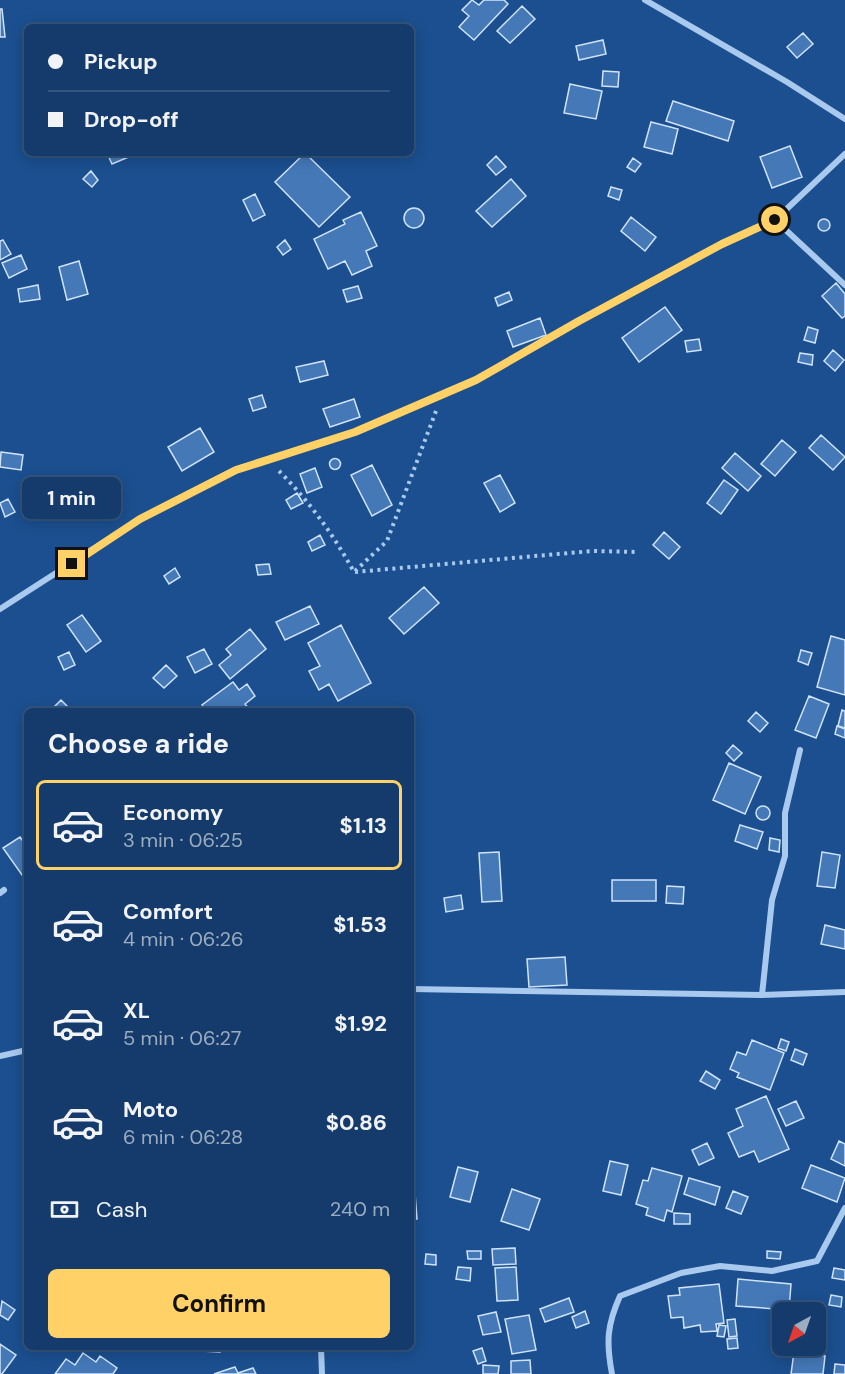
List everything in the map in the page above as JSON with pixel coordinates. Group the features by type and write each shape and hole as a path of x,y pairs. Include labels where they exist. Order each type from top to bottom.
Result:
{"street":[{"path":"645,0 788,82 845,119"},
{"path":"0,609 140,519 236,470 355,432 476,380 579,321 722,244 775,220 845,154"},
{"path":"775,220 845,285"},
{"path":"762,995 772,900 785,856 785,813 800,750"},
{"path":"414,989 762,995 845,992"},
{"path":"0,1056 24,1051"},
{"path":"612,1374 608,1351 610,1318 620,1296 681,1273 720,1266 772,1271 817,1261 845,1208"},
{"path":"321,1350 322,1374"}],"path":[{"path":"354,572 387,541 443,394"},
{"path":"268,460 305,497 336,540 354,572"},
{"path":"354,572 592,551 639,552"}],"building":[{"path":"472,0 479,5 484,0 504,0 508,4 474,40 459,27 469,16 462,10"},
{"path":"522,6 535,19 510,43 497,31"},
{"path":"0,9 2,9 5,37 0,37"},
{"path":"803,33 813,44 797,58 787,47"},
{"path":"603,40 606,54 579,60 576,46"},
{"path":"603,71 619,72 618,87 602,86"},
{"path":"570,84 602,91 596,119 564,113"},
{"path":"673,101 734,121 728,141 666,121"},
{"path":"651,122 678,129 672,154 644,147"},
{"path":"790,146 802,177 772,188 760,157"},
{"path":"108,156 131,156 112,164"},
{"path":"302,156 308,156 350,197 319,227 275,182"},
{"path":"496,156 506,167 496,175 487,165"},
{"path":"633,158 641,164 635,172 627,167"},
{"path":"91,171 98,180 92,187 83,179"},
{"path":"511,179 526,196 492,227 476,211"},
{"path":"611,187 622,190 619,200 608,196"},
{"path":"255,194 265,215 253,221 243,200"},
{"path":"414,208 421,211 424,218 421,225 414,228 407,225 404,218 407,211"},
{"path":"361,212 377,246 366,251 372,266 352,275 345,261 328,269 314,239 345,224 343,220"},
{"path":"631,217 656,237 645,251 621,231"},
{"path":"826,219 830,225 826,231 822,231 818,223"},
{"path":"3,240 11,254 0,260 0,241"},
{"path":"285,240 291,249 283,255 277,247"},
{"path":"21,255 27,269 9,278 2,263"},
{"path":"79,261 88,294 67,300 59,267"},
{"path":"836,283 845,294 845,316 842,318 822,296"},
{"path":"38,285 40,299 20,302 18,289"},
{"path":"358,286 362,298 347,302 343,290"},
{"path":"509,292 512,300 498,306 495,298"},
{"path":"665,307 682,330 639,362 622,338"},
{"path":"540,318 546,335 513,347 507,331"},
{"path":"808,327 818,330 815,343 804,340"},
{"path":"699,339 701,350 687,352 685,341"},
{"path":"833,350 844,360 835,371 824,361"},
{"path":"800,353 813,355 812,365 798,362"},
{"path":"324,361 328,375 300,382 296,367"},
{"path":"262,395 266,407 253,411 249,399"},
{"path":"354,399 360,417 330,427 323,409"},
{"path":"200,428 214,452 182,471 168,447"},
{"path":"821,435 845,457 833,470 809,448"},
{"path":"782,440 796,452 775,476 761,464"},
{"path":"1,452 23,455 21,470 0,467"},
{"path":"735,453 761,476 748,491 722,468"},
{"path":"335,458 341,464 335,470 329,464"},
{"path":"372,465 392,505 372,516 351,475"},
{"path":"315,468 322,487 307,493 300,474"},
{"path":"500,475 515,503 500,512 484,483"},
{"path":"724,480 738,490 721,514 707,503"},
{"path":"297,493 303,503 291,509 286,500"},
{"path":"8,499 15,512 5,517 0,503"},
{"path":"664,532 680,547 669,559 653,545"},
{"path":"320,535 325,545 312,551 308,542"},
{"path":"269,564 271,574 258,575 256,565"},
{"path":"175,568 180,577 169,584 164,576"},
{"path":"424,587 439,603 404,634 389,618"},
{"path":"310,606 319,624 285,640 276,622"},
{"path":"82,615 101,641 86,652 67,625"},
{"path":"341,625 371,683 338,701 329,684 319,690 309,671 320,666 308,643"},
{"path":"250,629 266,649 230,679 219,665 231,655 226,649"},
{"path":"831,636 845,640 845,695 817,687"},
{"path":"204,649 212,664 195,673 187,657"},
{"path":"801,650 812,653 808,665 798,661"},
{"path":"69,652 75,665 64,670 58,657"},
{"path":"166,665 177,676 164,688 153,678"},
{"path":"233,682 239,690 247,684 255,696 245,704 248,708 204,708 202,705"},
{"path":"809,696 829,704 816,738 795,730"},
{"path":"61,700 69,708 53,708"},
{"path":"842,710 845,711 845,728 838,726"},
{"path":"756,712 768,723 760,732 748,721"},
{"path":"837,726 845,729 845,738 835,734"},
{"path":"733,745 742,753 734,761 726,753"},
{"path":"729,763 761,777 745,814 713,800"},
{"path":"760,806 766,806 770,813 766,820 760,820 756,816 756,810"},
{"path":"740,825 763,832 757,849 735,841"},
{"path":"20,837 24,843 24,873 22,875 3,848"},
{"path":"770,838 780,840 779,852 769,850"},
{"path":"499,852 502,901 482,902 479,853"},
{"path":"822,852 840,855 835,888 817,886"},
{"path":"612,880 656,880 656,901 612,901"},
{"path":"667,886 684,887 683,904 666,903"},
{"path":"461,895 463,909 446,912 444,898"},
{"path":"825,925 845,930 845,949 821,944"},
{"path":"565,957 567,985 529,987 527,959"},
{"path":"781,1039 789,1042 786,1051 778,1048"},
{"path":"752,1040 784,1053 770,1090 737,1077 739,1073 730,1069 737,1052 746,1055"},
{"path":"795,1049 807,1054 803,1065 791,1060"},
{"path":"706,1071 720,1080 715,1089 700,1081"},
{"path":"766,1096 789,1149 759,1162 754,1151 739,1157 728,1133 743,1126 736,1109"},
{"path":"796,1101 804,1118 786,1126 778,1109"},
{"path":"839,1141 845,1144 845,1166 831,1159"},
{"path":"707,1143 714,1158 699,1165 692,1150"},
{"path":"610,1161 628,1165 621,1195 603,1191"},
{"path":"811,1165 845,1178 837,1202 802,1188"},
{"path":"458,1167 478,1172 470,1202 450,1197"},
{"path":"652,1168 682,1176 672,1212 667,1210 664,1221 646,1215 648,1208 636,1204 643,1180 648,1181"},
{"path":"689,1178 720,1187 715,1205 684,1194"},
{"path":"414,1180 417,1219 414,1219"},
{"path":"512,1189 540,1199 529,1230 501,1221"},
{"path":"733,1191 748,1197 741,1214 726,1208"},
{"path":"674,1213 690,1214 690,1224 674,1224"},
{"path":"515,1248 516,1264 493,1265 492,1249"},
{"path":"467,1251 481,1251 481,1259 468,1259"},
{"path":"767,1251 781,1252 780,1259 767,1258"},
{"path":"426,1254 436,1255 436,1265 425,1264"},
{"path":"458,1267 471,1268 470,1281 456,1279"},
{"path":"516,1267 518,1300 497,1301 495,1268"},
{"path":"834,1268 845,1270 845,1280 832,1278"},
{"path":"738,1279 791,1284 790,1302 772,1302 772,1309 736,1306"},
{"path":"719,1284 724,1323 716,1324 717,1331 701,1332 700,1325 684,1328 683,1317 671,1318 668,1296 680,1295 679,1288"},
{"path":"831,1295 842,1297 841,1307 829,1305"},
{"path":"569,1298 574,1312 545,1322 540,1309"},
{"path":"2,1301 15,1310 8,1320 0,1315"},
{"path":"585,1311 589,1323 576,1328 572,1317"},
{"path":"496,1312 501,1332 483,1335 478,1316"},
{"path":"529,1315 536,1350 512,1354 505,1319"},
{"path":"735,1319 737,1336 729,1337 727,1320"},
{"path":"719,1325 726,1326 724,1337 717,1336"},
{"path":"737,1338 738,1348 728,1349 727,1339"},
{"path":"0,1344 16,1355 2,1374 0,1374"},
{"path":"482,1348 486,1361 478,1364 473,1351"},
{"path":"220,1350 220,1352 201,1351"},
{"path":"83,1353 96,1362 100,1356 117,1368 113,1374 55,1374 66,1359 75,1365"},
{"path":"793,1356 825,1356 823,1374 791,1374"},
{"path":"530,1360 531,1374 511,1374 511,1361"},
{"path":"835,1364 845,1365 845,1374 834,1374"},
{"path":"483,1365 499,1366 498,1374 483,1374"},
{"path":"235,1367 238,1373 253,1368 256,1374 214,1374"}],"route":[{"path":"72,564 140,519 236,470 355,432 476,380 579,321 722,244 775,220"}]}
